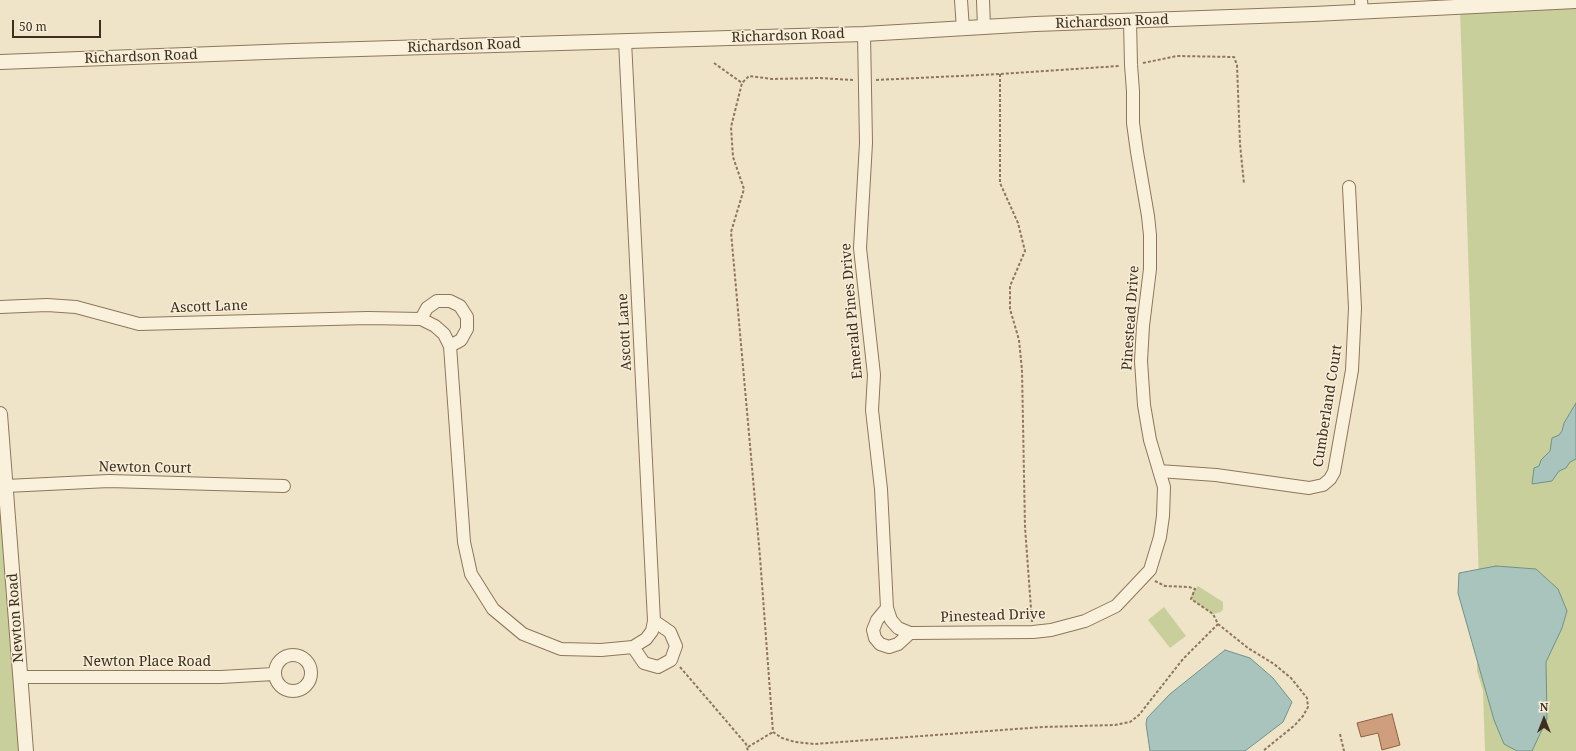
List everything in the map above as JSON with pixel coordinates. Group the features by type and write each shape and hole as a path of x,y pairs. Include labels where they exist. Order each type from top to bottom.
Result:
{"street":[{"path":"961,0 962,29"},
{"path":"983,0 984,27"},
{"name":"Richardson Road","path":"0,62 864,34 1130,21 1361,6 1576,1"},
{"name":"Pinestead Drive","path":"898,628 910,633 1033,632 1051,630 1085,621 1116,606 1150,570 1160,537 1163,516 1164,487 1150,440 1144,405 1141,361 1143,326 1150,270 1150,235 1133,123 1130,21"},
{"name":"Emerald Pines Drive","path":"864,34 866,143 860,248 874,374 872,410 881,488 887,608 891,620 898,628"},
{"name":"Ascott Lane","path":"0,307 47,305 76,307 139,324 368,318 421,319 435,326 444,334 450,346 464,542 471,574 493,609 523,634 561,649 600,650 633,647 646,639 652,631 654,621 625,41"},
{"name":"Cumberland Court","path":"1159,471 1216,475 1308,488 1323,485 1330,479 1334,472 1352,370 1355,308 1349,187"},
{"path":"421,319 427,308 437,301 450,301 460,306 467,317 467,329 461,340 450,346"},
{"name":"Newton Road","path":"0,414 26,751"},
{"name":"Newton Court","path":"6,486 109,481 284,486"},
{"path":"887,608 877,620 873,630 875,638 880,644 889,647 898,644 910,633"},
{"path":"633,647 644,663 658,667 672,658 676,646 670,632 654,621"},
{"name":"Newton Place Road","path":"20,677 221,677 274,674"}],"path":[{"path":"773,732 760,557 731,232 744,189 733,157 731,127 742,83 749,76 772,79 819,78 865,80 1000,74 1131,65 1177,56 1234,56 1237,72 1240,144 1244,184"},
{"path":"714,63 742,83"},
{"path":"1000,74 1000,183 1018,223 1025,251 1010,286 1010,309 1019,340 1025,527 1033,632"},
{"path":"1145,576 1165,586 1195,589 1191,599 1214,614 1218,624 1248,648 1279,668 1291,678 1307,698 1308,707 1303,716 1263,751"},
{"path":"773,732 782,738 796,742 814,744 1042,727 1116,725 1130,722 1140,714 1183,658 1218,624"},
{"path":"672,658 746,744 748,751"},
{"path":"748,747 773,732"},
{"path":"1340,734 1344,751"}],"green space":[{"path":"1576,3 1576,751 1485,751 1483,691 1477,671 1479,582 1460,10"},
{"path":"0,490 20,751 0,751"},
{"path":"1198,586 1223,602 1223,609 1221,612 1213,614 1191,599 1192,593"},
{"path":"1164,607 1186,636 1170,648 1148,620"}],"water":[{"path":"1576,403 1576,459 1570,462 1566,468 1559,471 1552,481 1532,484 1534,468 1539,466 1541,460 1550,451 1552,438 1559,435 1562,431 1564,423"},
{"path":"1496,566 1536,569 1558,589 1567,611 1562,628 1546,662 1547,719 1532,751 1517,751 1504,744 1494,720 1458,593 1459,573"},
{"path":"1225,650 1250,658 1273,678 1292,702 1283,722 1245,751 1150,751 1146,724 1147,718 1170,694"}],"building":[{"path":"1392,714 1400,745 1382,750 1378,733 1361,737 1357,723"}]}
